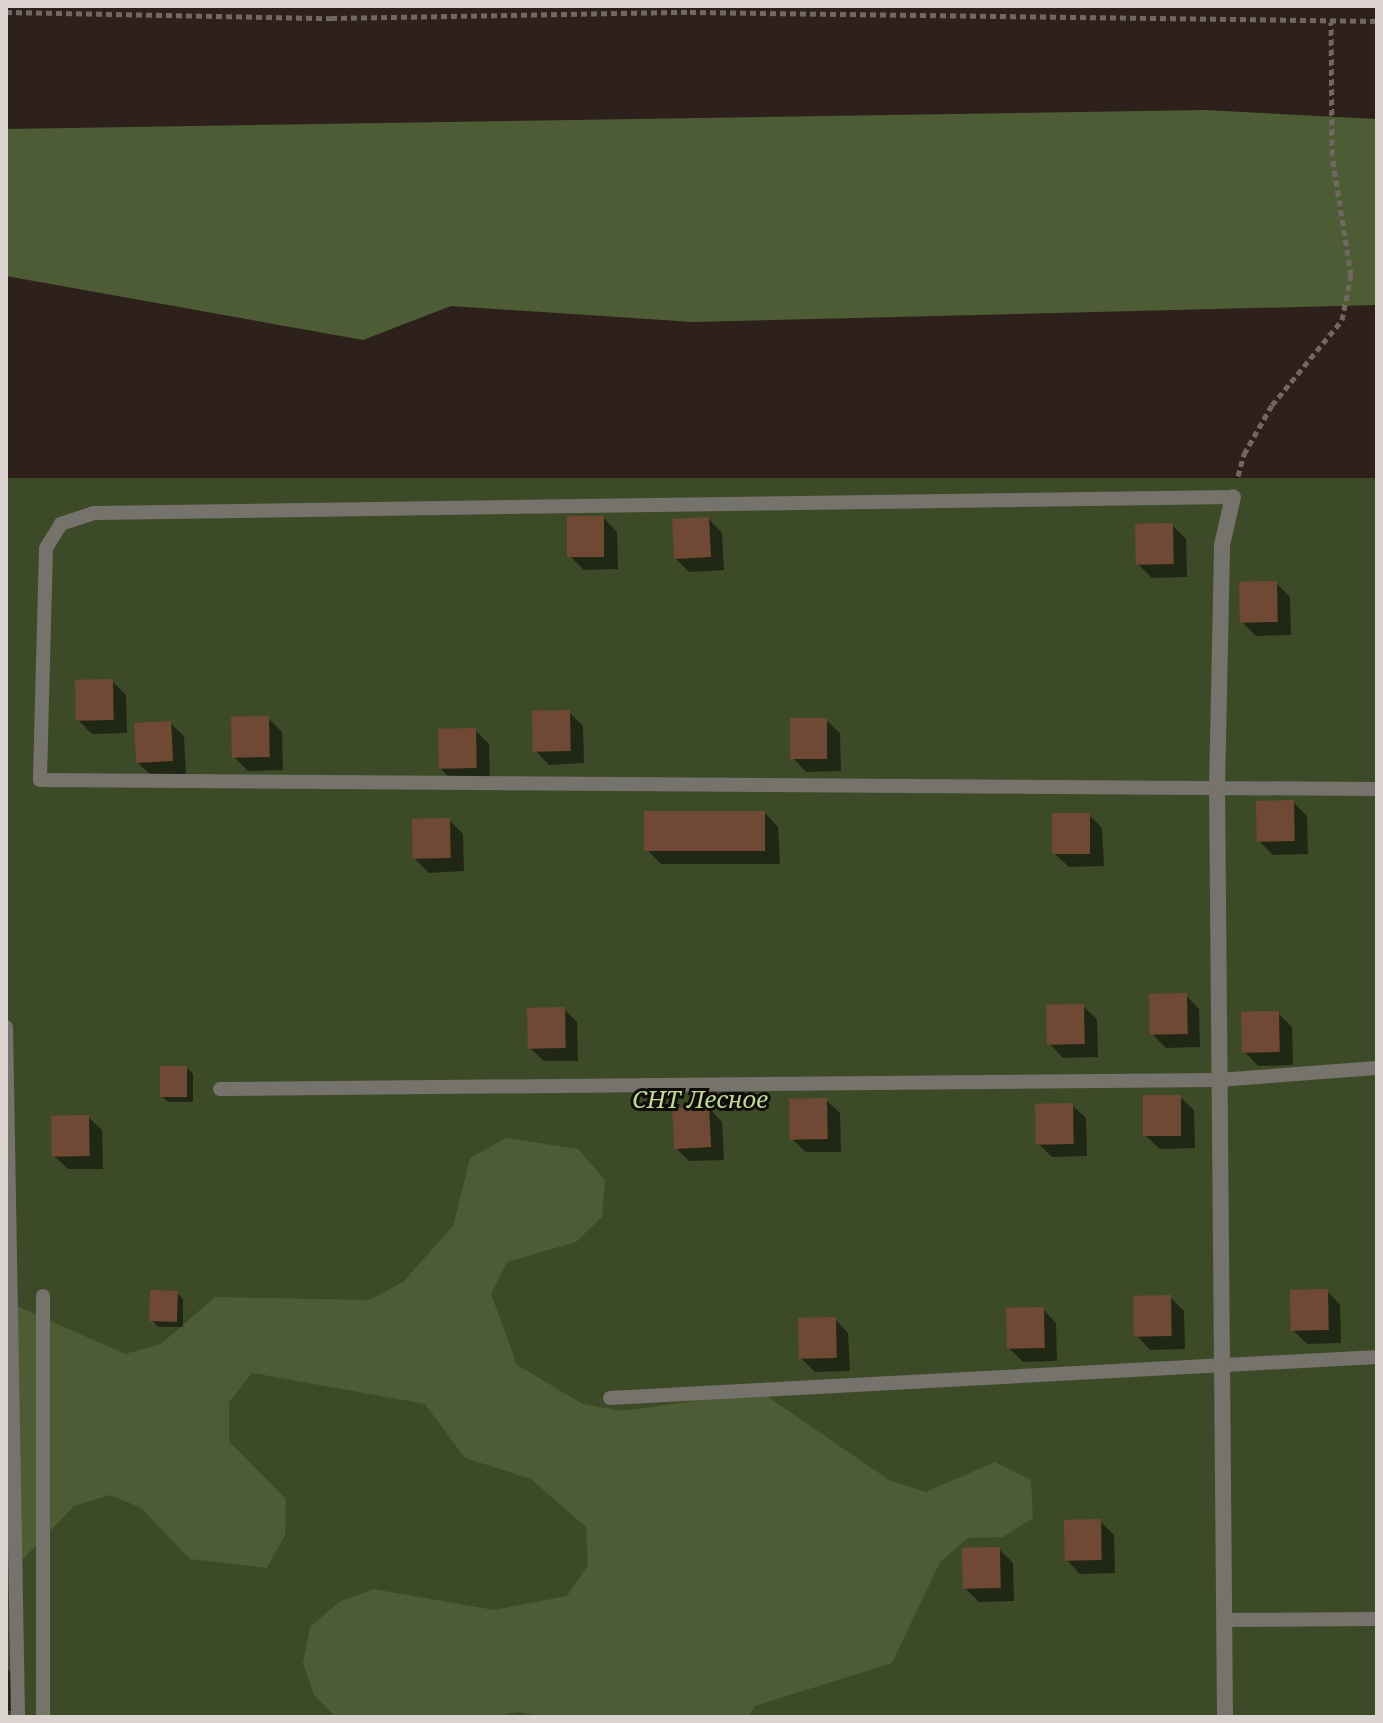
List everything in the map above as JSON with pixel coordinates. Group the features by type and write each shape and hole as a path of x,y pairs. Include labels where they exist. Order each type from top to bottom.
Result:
{"street":[{"path":"1225,1717 1217,788 1222,545 1233,497"}],"lane":[{"path":"1233,497 94,513 61,524 46,548 40,780 1377,789"},
{"path":"6,1027 18,1717"},
{"path":"220,1089 1218,1080 1377,1068"},
{"path":"43,1296 43,1717"},
{"path":"610,1398 1377,1357"},
{"path":"1226,1620 1377,1619"}],"path":[{"path":"6,12 331,18 690,12 1377,21"},
{"path":"1233,497 1244,454 1272,405 1342,320 1351,275 1332,155 1331,22"}],"green space":[{"path":"1205,110 1377,119 1377,305 693,322 451,306 363,340 6,276 6,129"},
{"name":"СНТ Лесное","path":"6,478 1377,478 1377,1717 6,1717"},
{"path":"506,1138 578,1149 605,1180 602,1217 576,1242 507,1262 491,1294 517,1365 583,1404 622,1411 761,1392 889,1480 926,1492 995,1462 1031,1480 1033,1518 1003,1537 968,1538 940,1562 892,1663 755,1706 748,1717 547,1717 518,1712 494,1717 336,1717 314,1695 303,1663 310,1627 339,1602 373,1589 494,1610 567,1596 588,1565 586,1527 531,1479 465,1458 425,1404 252,1373 229,1402 229,1441 286,1499 285,1535 267,1568 190,1559 141,1508 110,1495 74,1506 24,1558 6,1563 6,1285 17,1306 125,1354 161,1344 215,1297 369,1300 403,1282 453,1226 470,1158"}],"building":[{"path":"567,516 604,516 604,557 567,557"},
{"path":"709,517 711,557 674,559 672,519"},
{"path":"1173,523 1174,564 1136,565 1135,524"},
{"path":"1277,581 1278,622 1240,623 1239,582"},
{"path":"113,679 114,720 76,721 75,680"},
{"path":"570,710 571,751 533,752 532,711"},
{"path":"269,716 270,757 232,758 231,717"},
{"path":"790,718 827,718 827,759 790,759"},
{"path":"171,721 173,761 136,763 134,723"},
{"path":"476,728 477,768 439,769 438,729"},
{"path":"1294,800 1295,841 1257,842 1256,801"},
{"path":"644,811 765,811 765,851 644,851"},
{"path":"1052,813 1090,813 1090,854 1052,854"},
{"path":"450,818 451,858 413,859 412,819"},
{"path":"1187,993 1188,1034 1150,1035 1149,994"},
{"path":"1084,1004 1085,1044 1047,1045 1046,1005"},
{"path":"565,1007 566,1048 528,1049 527,1008"},
{"path":"1279,1011 1280,1052 1242,1053 1241,1012"},
{"path":"160,1066 187,1066 187,1097 160,1097"},
{"path":"1143,1095 1181,1095 1181,1136 1143,1136"},
{"path":"827,1098 828,1139 790,1140 789,1099"},
{"path":"1073,1103 1074,1144 1036,1145 1035,1104"},
{"path":"709,1106 711,1147 674,1149 672,1108"},
{"path":"89,1115 90,1156 52,1157 51,1116"},
{"path":"1328,1289 1329,1330 1291,1331 1290,1290"},
{"path":"150,1290 178,1291 177,1322 149,1321"},
{"path":"1171,1295 1172,1336 1134,1337 1133,1296"},
{"path":"1044,1307 1045,1348 1007,1349 1006,1308"},
{"path":"836,1317 837,1358 799,1359 798,1318"},
{"path":"1101,1519 1102,1560 1065,1561 1064,1520"},
{"path":"1000,1547 1001,1588 963,1589 962,1548"}]}
